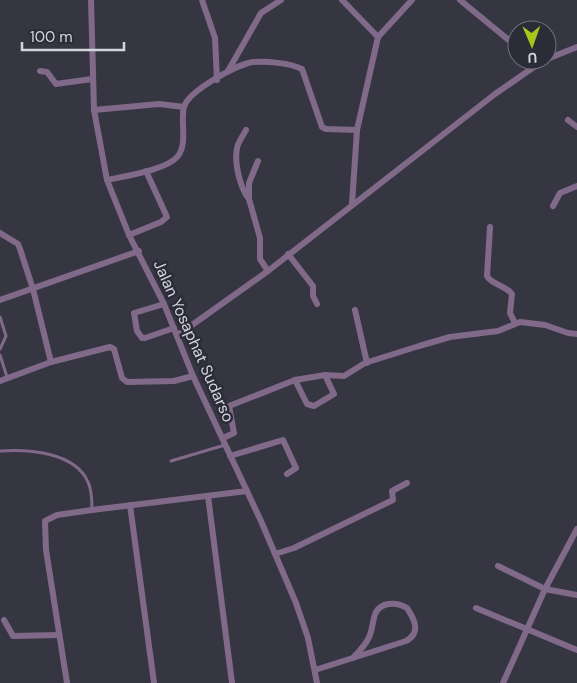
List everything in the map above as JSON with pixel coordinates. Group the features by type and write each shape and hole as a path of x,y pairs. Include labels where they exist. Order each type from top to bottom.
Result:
{"street":[{"name":"Jalan Yosaphat Sudarso","path":"91,0 94,110 107,180 129,235 139,251 178,335 193,376 224,441 235,454 247,491 280,552 301,618 317,683"},
{"path":"202,0 215,38 217,80"},
{"path":"227,74 261,13 281,0"},
{"path":"342,0 378,37"},
{"path":"352,204 357,130 378,37 412,0"},
{"path":"460,0 507,39"},
{"path":"557,55 577,47"},
{"path":"107,180 166,165 179,154 182,145 184,106 203,86 253,62 300,68 305,75 322,127 326,129 357,130"},
{"path":"178,335 268,270 525,70"},
{"path":"40,71 47,72 56,84 92,79"},
{"path":"94,110 159,104 184,106"},
{"path":"568,120 577,127"},
{"path":"246,130 238,146 237,153 243,189 249,199 260,238 260,259 268,270"},
{"path":"249,199 250,183 258,161"},
{"path":"129,235 161,222 167,217 146,170"},
{"path":"553,206 560,193 577,186"},
{"path":"490,227 486,276 490,281 503,286 512,294 510,313 515,323"},
{"path":"0,233 18,244 33,289 51,362"},
{"path":"0,300 139,251"},
{"path":"288,254 313,286 317,304"},
{"path":"164,304 134,313 138,333 144,338 174,328"},
{"path":"355,310 367,362"},
{"path":"224,441 234,433 229,406 295,380 325,375 344,376 367,362 450,337 498,331 515,323 545,325 577,334"},
{"path":"0,381 51,362 111,347 114,349 122,378 127,382 174,381 193,376"},
{"path":"295,380 307,404 314,406 334,394 325,375"},
{"path":"235,454 284,441 296,468 287,474"},
{"path":"280,552 393,500 392,491 407,483"},
{"path":"67,683 44,523 46,519 57,515 92,510 247,491"},
{"path":"208,496 232,683"},
{"path":"130,505 154,683"},
{"path":"503,683 545,589 577,529"},
{"path":"498,566 545,589 577,595"},
{"path":"315,670 353,658 412,638 415,633 415,625 407,608 394,604 384,605 377,610 369,639 353,658"},
{"path":"476,608 577,650"},
{"path":"4,620 13,636 59,635"}],"lane":[{"path":"0,317 6,336 0,349"},
{"path":"0,354 8,378"},
{"path":"171,461 224,441"},
{"path":"0,451 50,454 66,460 88,480 92,510"}]}
